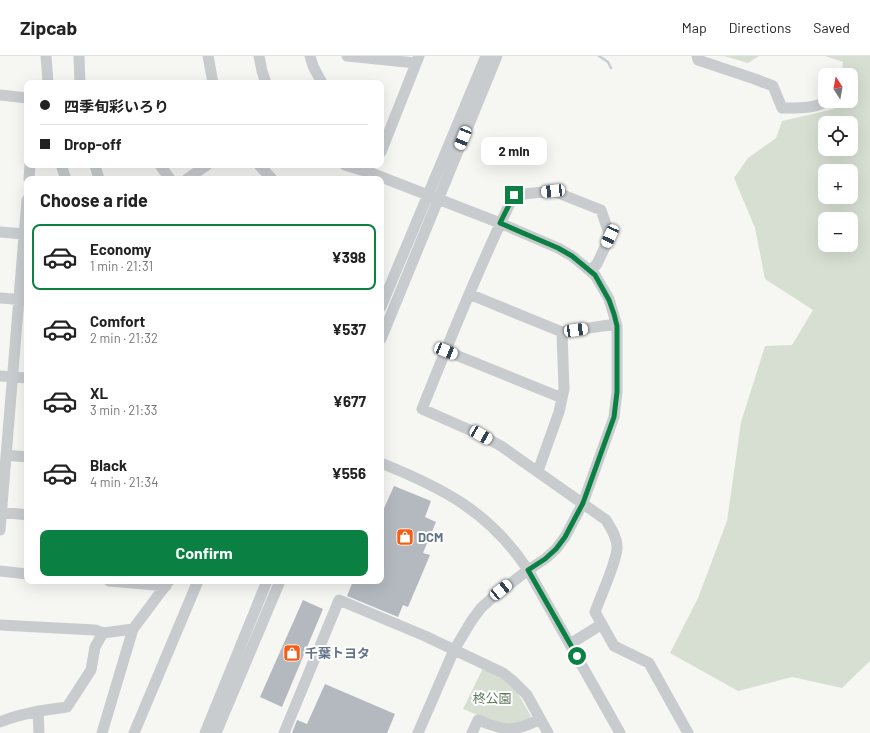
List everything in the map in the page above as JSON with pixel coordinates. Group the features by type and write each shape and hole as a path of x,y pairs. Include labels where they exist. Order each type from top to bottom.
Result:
{"street":[{"path":"46,56 48,80"},
{"path":"79,56 80,80"},
{"path":"208,56 212,80"},
{"path":"259,56 265,80"},
{"path":"310,56 313,66 320,80"},
{"path":"347,56 418,60 386,127 384,137"},
{"path":"384,300 486,56"},
{"path":"384,332 497,56"},
{"path":"696,56 698,60 773,86 782,108 802,108 818,105"},
{"path":"0,95 24,98"},
{"path":"191,176 203,168"},
{"path":"357,168 382,176"},
{"path":"384,177 500,223 558,248 572,256 595,275 601,284 609,300 616,324 617,392 614,417 583,503 565,537 556,549 545,559 528,570 492,598 481,608 472,620 454,650 418,733"},
{"path":"590,271 597,264 610,236 601,210 553,191 514,195 469,294 422,408 481,435 501,446 606,520 615,537 617,548 614,561 595,612 614,646 649,663 688,733"},
{"path":"0,232 24,234 23,300 6,455 0,530"},
{"path":"469,294 562,332 616,324"},
{"path":"0,298 23,300"},
{"path":"538,471 559,412 564,389 562,332"},
{"path":"446,351 562,398"},
{"path":"0,376 24,378"},
{"path":"6,455 24,456"},
{"path":"384,465 433,485 470,508 499,533 518,555 528,570 619,733"},
{"path":"2,512 24,515"},
{"path":"0,571 24,574"},
{"path":"102,733 133,629 168,584"},
{"path":"134,733 197,584"},
{"path":"205,733 267,584"},
{"path":"216,733 279,584"},
{"path":"284,733 338,600 425,636 503,673 526,694 548,733"},
{"path":"570,644 602,624"},
{"path":"0,625 95,630 103,633 133,629"},
{"path":"0,722 17,715 67,707 91,670 95,647 103,633"},
{"path":"38,711 39,733"},
{"path":"472,733 478,720 498,728 508,730 524,728 540,719"}],"green space":[{"path":"724,56 759,56 748,63"},
{"path":"825,56 870,56 870,661 842,688 792,677 738,691 670,653 698,598 727,521 741,422 765,346 792,345 813,310 765,279 755,228 734,178 748,158 776,138 782,121 834,108 858,108 858,68 842,68 843,62"},
{"name":"柊公園","path":"483,668 507,682 517,692 531,716 519,723 505,725 463,709"}],"building":[{"name":"DCM","path":"394,486 431,501 425,517 436,522 423,553 430,555 408,607 403,605 398,617 347,596 352,584 384,584 384,508"},
{"name":"千葉トヨタ","path":"303,600 323,609 282,707 260,697"},
{"path":"325,684 395,714 387,733 292,733 297,720 307,724"}],"waterway":[{"path":"599,56 608,62 611,68"}],"place":[{"name":"DCM","path":"405,537"},
{"name":"千葉トヨタ","path":"292,653"}],"route":[{"path":"514,195 500,223 558,248 572,256 595,275 609,300 617,326 617,392 614,417 583,503 565,537 556,549 545,559 528,570 577,656"}]}
